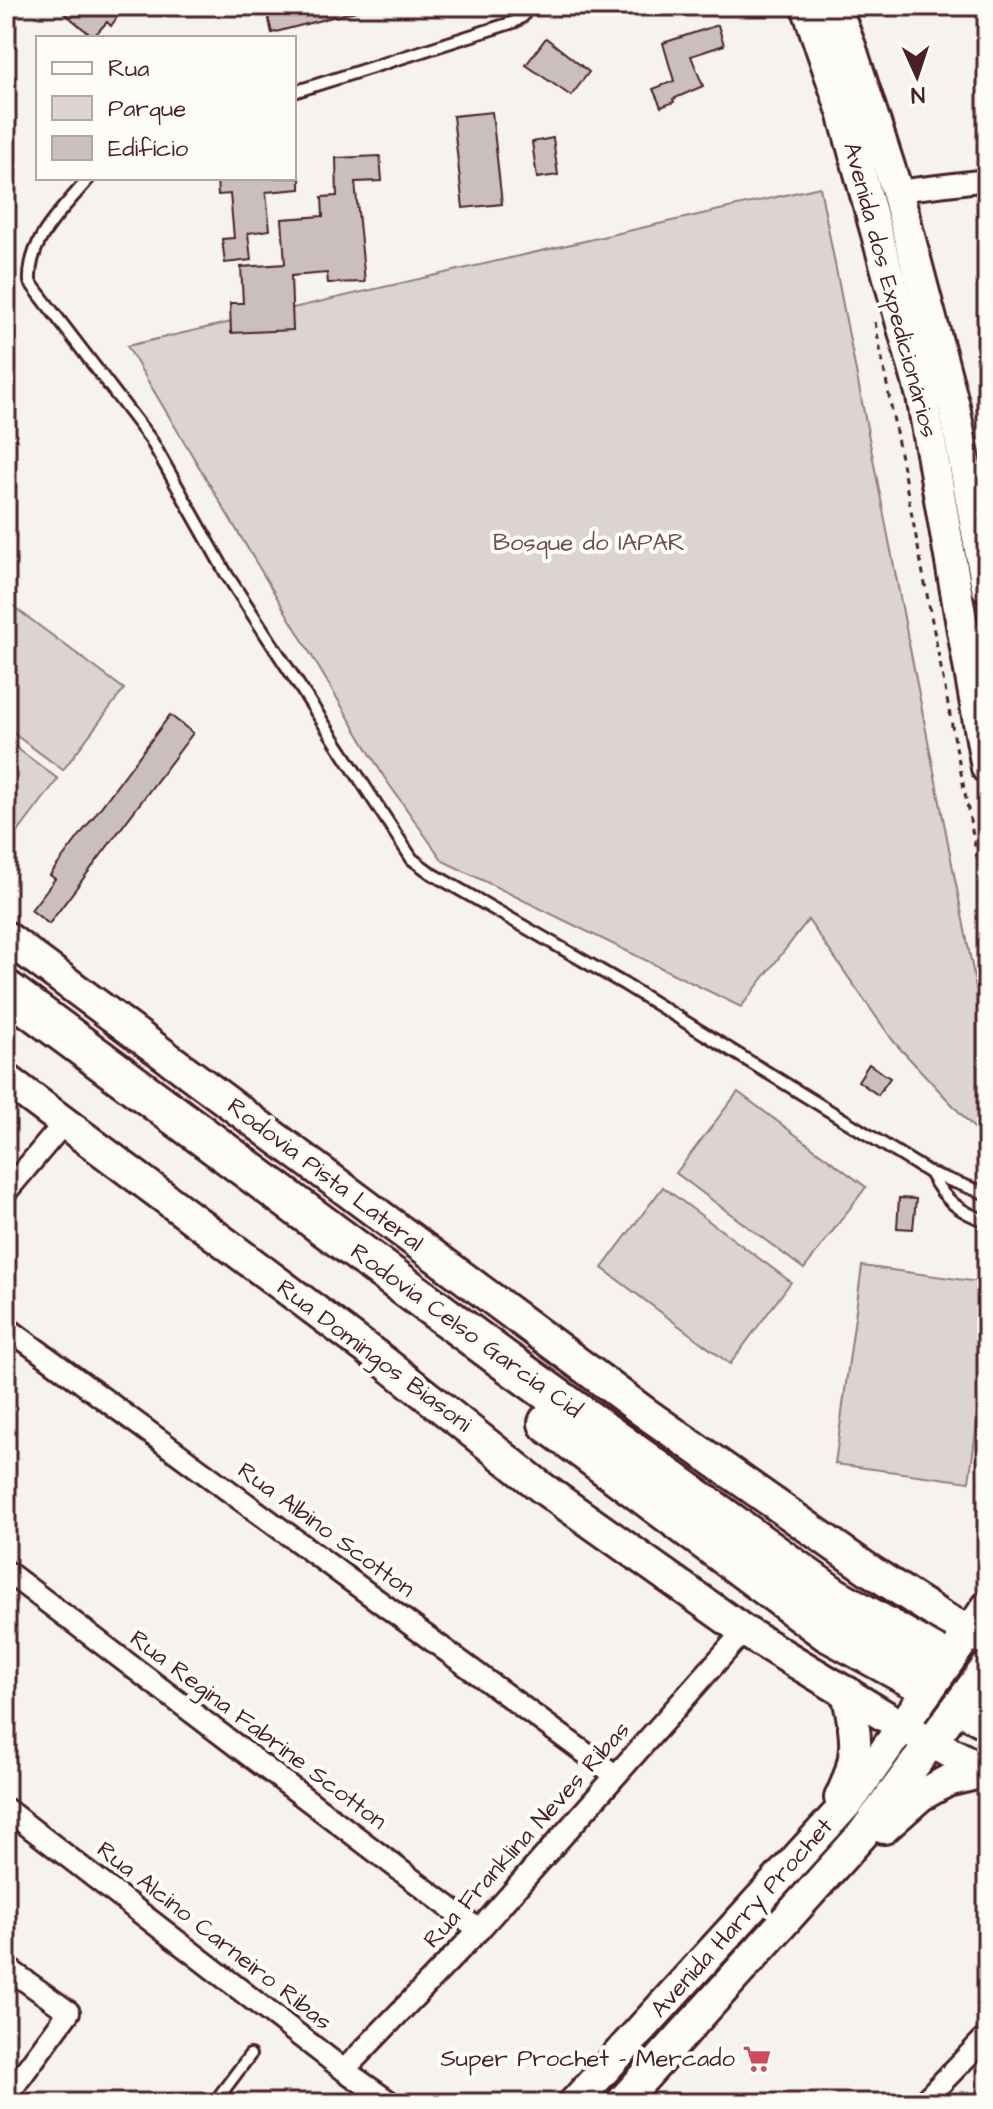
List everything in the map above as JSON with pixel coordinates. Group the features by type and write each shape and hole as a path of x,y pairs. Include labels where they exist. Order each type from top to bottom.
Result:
{"highway":[{"name":"Rodovia Celso Garcia Cid","path":"6,990 504,1360 834,1597 926,1668 828,1632 6,1022"}],"main road":[{"name":"Avenida dos Expedicionários","path":"807,6 843,112 922,396 987,768"},
{"name":"Avenida dos Expedicionários","path":"835,6 897,191 954,406 987,587"},
{"path":"866,198 897,191"},
{"name":"Rodovia Pista Lateral","path":"6,937 644,1412 869,1570 939,1615"},
{"name":"Rua Domingos Biasoni","path":"6,1079 383,1361 541,1487 744,1631"},
{"path":"939,1615 987,1598"},
{"path":"939,1615 981,1627"},
{"name":"Avenida Harry Prochet","path":"574,2103 825,1828 878,1765 903,1727 981,1627"},
{"path":"744,1631 903,1727 986,1772"},
{"name":"Avenida Harry Prochet","path":"621,2103 862,1835 987,1667"},
{"path":"847,1692 856,1733 852,1773 825,1828 848,1849 867,1844 920,1796 947,1781 986,1772"}],"street":[{"path":"897,191 987,180"},
{"path":"6,1192 64,1123"},
{"name":"Rua Albino Scotton","path":"6,1327 615,1775"},
{"name":"Rua Regina Fabrine Scotton","path":"6,1571 479,1930"},
{"name":"Rua Franklina Neves Ribas","path":"344,2070 479,1930 744,1631"},
{"name":"Rua Alcino Carneiro Ribas","path":"6,1809 391,2103"},
{"path":"6,1967 69,2012 6,2097"},
{"path":"922,2103 985,2040"}],"lane":[{"path":"296,91 514,22 523,16 524,6"},
{"path":"87,180 38,239 29,265 30,282 151,440 227,575 412,859 431,873 624,984 930,1173 987,1194"},
{"path":"930,1173 943,1196 959,1209 987,1221"},
{"path":"214,2103 250,2055"}],"path":[{"path":"874,318 987,909"}],"green space":[{"name":"Bosque do IAPAR","path":"820,187 987,1043 987,1142 894,1042 808,920 741,1007 443,861 384,777 127,346"},
{"path":"6,601 124,689 63,770 6,728"},
{"path":"6,740 58,779 6,848"},
{"path":"738,1092 866,1187 804,1269 676,1173"},
{"path":"663,1187 791,1282 730,1364 602,1268"},
{"path":"862,1266 987,1283 987,1352 969,1482 835,1464"}],"building":[{"path":"56,6 125,6 111,26 107,22 92,36"},
{"path":"277,6 356,6 356,11 272,33 266,9"},
{"path":"718,25 724,45 691,56 703,86 661,107 653,89 674,81 663,43"},
{"path":"546,38 589,72 571,96 526,65"},
{"path":"492,112 502,204 463,208 453,116"},
{"path":"553,138 558,175 537,178 532,142"},
{"path":"380,156 382,181 355,182 365,282 328,283 327,273 291,276 293,330 231,333 230,303 243,303 241,267 285,264 282,219 323,216 322,197 337,196 336,158"},
{"path":"300,178 300,189 266,192 270,230 248,233 251,260 225,263 222,239 234,238 230,194 218,195 217,180"},
{"path":"170,715 193,733 49,924 31,910 55,879 50,875"},
{"path":"869,1064 890,1078 878,1095 858,1081"},
{"path":"899,1198 916,1199 913,1229 897,1228"}],"place":[{"name":"Super Prochet - Mercado","path":"757,2059"}]}
